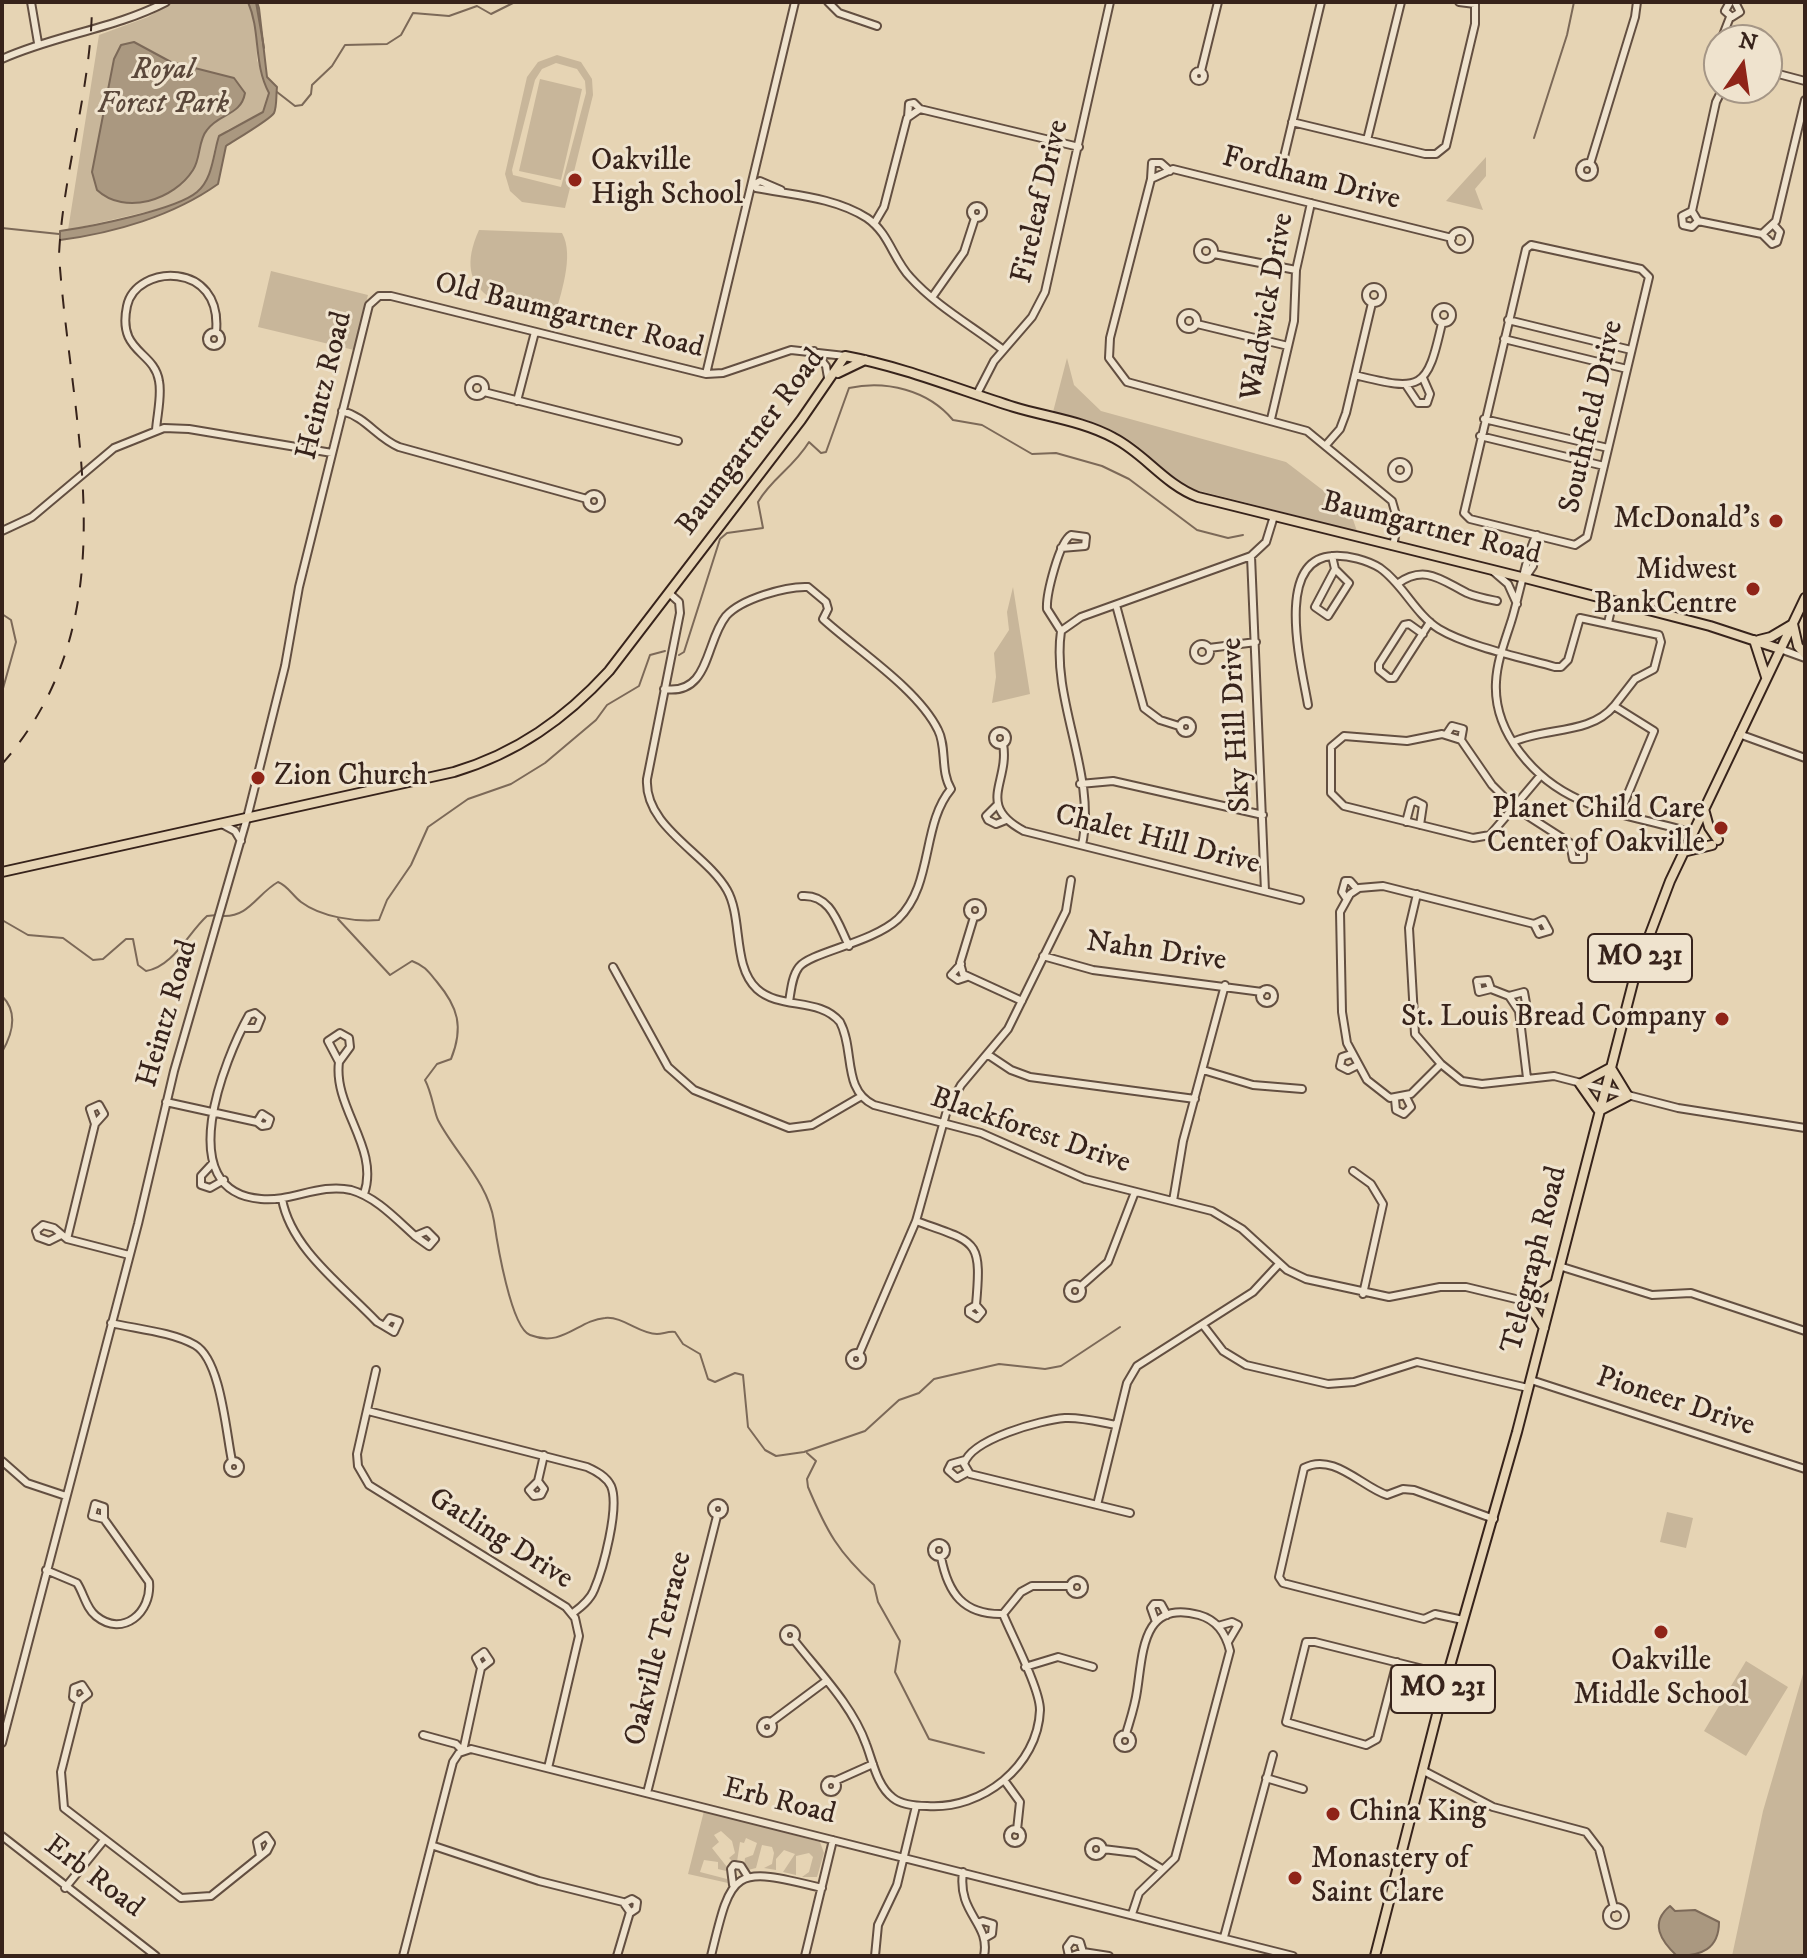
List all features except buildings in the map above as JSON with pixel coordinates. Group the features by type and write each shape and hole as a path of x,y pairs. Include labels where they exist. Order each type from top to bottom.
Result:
{"main road":[{"name":"Baumgartner Road","path":"2,872 454,772 525,743 586,696 669,593 831,379 845,356 917,372 977,394 1100,431 1126,445 1181,490 1613,601 1780,649"},
{"path":"831,379 865,360"},
{"name":"Telegraph Road","path":"1375,1956 1447,1675 1494,1519 1645,942 1683,852 1805,598"},
{"path":"1767,678 1754,640 1771,637 1793,624 1798,646 1805,656"},
{"path":"1683,852 1715,842 1704,808"},
{"path":"1610,1067 1628,1096 1599,1111 1580,1084 1610,1067"},
{"path":"1544,1328 1527,1302 1555,1283"}],"street":[{"path":"31,2 38,43"},
{"path":"2,59 38,43 104,27 166,2"},
{"path":"706,374 754,184 795,2"},
{"path":"828,2 839,13 877,26"},
{"name":"Fireleaf Drive","path":"977,394 1002,349 1041,302 1110,2"},
{"path":"1201,71 1218,2"},
{"path":"1284,157 1321,2"},
{"path":"1367,140 1401,2"},
{"path":"1292,122 1431,155 1446,146 1475,24 1475,3 1459,2"},
{"path":"1590,164 1637,2"},
{"path":"1727,24 1730,17 1740,12 1733,2 1725,8 1730,17"},
{"path":"1783,75 1805,81"},
{"path":"1698,221 1768,229 1805,100"},
{"path":"1698,221 1692,211 1716,104"},
{"path":"874,224 884,207 908,117 920,109 1079,147"},
{"path":"1151,179 1170,171 1161,163 1152,163 1151,179 1110,338 1112,365 1127,382 1135,386 1271,419 1307,431 1383,490 1398,514 1393,546"},
{"name":"Fordham Drive","path":"1170,171 1207,176 1452,238"},
{"path":"754,184 756,188 781,190 853,210 874,224 910,278 1002,349"},
{"name":"Waldwick Drive","path":"1271,419 1297,299 1296,270 1311,203"},
{"path":"1692,211 1682,216 1683,225 1692,227 1698,221"},
{"path":"933,296 964,252 975,218"},
{"name":"Southfield Drive","path":"1539,245 1641,269 1649,277 1585,540 1575,545 1470,519 1464,513 1504,339 1528,246 1539,245"},
{"path":"1214,254 1296,270"},
{"path":"156,430 160,382 151,364 131,344 126,327 132,293 147,280 158,277 196,282 207,288 214,299 218,311 216,332"},
{"name":"Old Baumgartner Road","path":"376,297 391,296 706,374 723,373 781,352 814,351 845,356"},
{"name":"Heintz Road","path":"2,1743 166,1102 247,818 367,309 376,297"},
{"path":"1326,445 1340,429 1372,303"},
{"path":"1508,320 1631,350"},
{"path":"1355,375 1406,385 1423,378 1430,369 1442,323"},
{"path":"1197,324 1288,346"},
{"path":"517,401 535,332"},
{"path":"1504,339 1627,369"},
{"path":"814,351 826,366 831,379"},
{"path":"1406,385 1418,403 1427,403 1430,394 1423,378"},
{"path":"484,392 678,441"},
{"path":"342,411 363,420 387,442 399,447 587,499"},
{"path":"1484,419 1608,448"},
{"path":"2,531 32,517 114,448 156,430 180,428 332,453"},
{"path":"1480,436 1604,466"},
{"path":"1383,490 1395,476"},
{"path":"1082,845 1080,784 1057,657 1061,631 1081,617 1251,556 1266,542 1274,516"},
{"path":"1537,535 1533,566 1525,578 1502,652 1496,692 1503,722 1513,742 1541,775 1580,800 1692,833"},
{"path":"1061,548 1046,604 1054,625 1061,631"},
{"name":"Sky Hill Drive","path":"1251,556 1265,891"},
{"path":"1332,556 1335,569 1349,583 1328,616 1315,607 1335,569"},
{"path":"1308,705 1295,598 1300,577 1322,558 1332,556 1369,563 1397,584 1430,622 1448,633 1502,652 1561,667 1568,660 1580,618 1662,639 1654,669 1635,679 1614,706 1594,722 1530,734 1513,742"},
{"path":"1492,570 1508,584 1517,604"},
{"path":"1397,584 1409,575 1428,574 1469,594 1497,601"},
{"path":"664,689 685,688 696,680 721,624 730,612 768,596 808,587 826,602 828,609 823,619 905,689 933,720 941,735 940,750 951,789 941,808 918,888 906,910 889,927 802,963 794,975 789,1002"},
{"path":"613,967 668,1067 694,1090 789,1128 812,1125 860,1097 853,1083 840,1022 823,1009 764,995 753,984 728,891 652,807 647,779 681,608 669,593"},
{"path":"1608,623 1613,601"},
{"path":"1116,605 1144,708 1160,720 1179,726"},
{"path":"1423,634 1409,624 1404,625 1379,670 1394,678 1423,634 1430,622"},
{"path":"1209,648 1256,642"},
{"path":"1780,649 1805,656"},
{"path":"1614,706 1654,731 1620,813"},
{"path":"1446,735 1452,726 1460,727 1464,732 1461,740"},
{"path":"1739,734 1805,758"},
{"path":"1541,775 1514,807 1485,837 1473,838 1336,801 1329,779 1331,747 1340,739 1351,735 1398,741 1446,735 1461,740 1492,785 1514,807 1574,846"},
{"path":"998,804 986,816 996,824 1006,820 996,791 1003,744"},
{"path":"1080,784 1113,781 1263,815"},
{"path":"1406,822 1411,803 1415,801 1423,805 1420,825"},
{"name":"Chalet Hill Drive","path":"1006,820 1024,831 1300,900"},
{"path":"222,824 235,831 241,841"},
{"path":"859,1354 916,1221 942,1122 961,1085 1008,1029 1066,911 1071,880"},
{"path":"1346,898 1342,892 1345,881 1350,881 1357,889"},
{"path":"1441,1064 1406,1097 1395,1099 1385,1096 1356,1066 1343,1026 1338,929 1346,898 1357,889 1383,886 1534,924"},
{"path":"1417,894 1409,928 1412,1021 1421,1043 1462,1081 1471,1083 1554,1076 1628,1096 1805,1128"},
{"path":"802,896 816,896 826,902 849,946"},
{"path":"967,977 958,980 951,975 961,964 974,917"},
{"name":"Nahn Drive","path":"1043,956 1093,970 1262,992"},
{"path":"961,964 967,977 1022,1001"},
{"path":"1173,1201 1195,1099 1225,985"},
{"path":"1491,989 1509,996 1519,1011 1527,1078"},
{"path":"1509,996 1524,992 1526,1003 1519,1011"},
{"path":"246,1028 234,1043 213,1113 209,1139 213,1163 224,1180 253,1199 282,1199 313,1189 336,1188 364,1194 415,1236"},
{"path":"339,1062 350,1047 349,1038 340,1033 328,1041 339,1062 341,1083 369,1165 364,1194"},
{"path":"987,1054 1011,1070 1030,1077 1195,1099"},
{"path":"1351,1054 1342,1057 1340,1066 1348,1070 1356,1066"},
{"path":"1203,1070 1265,1087 1302,1089"},
{"name":"Blackforest Drive","path":"860,1097 874,1105 989,1136 1068,1173 1223,1216 1279,1264 1306,1279 1363,1294 1389,1297 1453,1286 1549,1307"},
{"path":"1395,1099 1396,1110 1404,1114 1411,1107 1406,1097"},
{"path":"166,1102 257,1122"},
{"path":"95,1124 64,1237 129,1255"},
{"path":"213,1163 201,1176 201,1185 210,1188 224,1180"},
{"path":"1353,1171 1371,1184 1383,1204 1363,1294"},
{"path":"1081,1286 1108,1262 1135,1192"},
{"path":"282,1199 286,1220 297,1239 384,1326"},
{"path":"916,1221 967,1239 977,1251 980,1263 976,1305"},
{"path":"1097,1505 1127,1383 1137,1366 1253,1292 1279,1264"},
{"path":"1559,1266 1652,1295 1691,1293 1805,1331"},
{"path":"111,1323 184,1341 203,1352 213,1368 232,1461"},
{"name":"Pioneer Drive","path":"1203,1325 1223,1351 1246,1365 1328,1384 1354,1382 1417,1362 1530,1384 1805,1469"},
{"name":"Gatling Drive","path":"376,1370 357,1459 369,1485 573,1613 579,1636 548,1768"},
{"path":"368,1411 544,1455 598,1473 612,1488 614,1511 593,1592 573,1613"},
{"path":"1116,1425 1063,1418 992,1438 965,1459 951,1464 948,1470 957,1478 968,1472 1130,1513"},
{"path":"538,1481 544,1455"},
{"path":"965,1459 968,1472"},
{"path":"2,1461 32,1486 66,1496"},
{"path":"1463,1620 1435,1614 1424,1619 1283,1583 1279,1577 1304,1468 1325,1465 1344,1470 1373,1490 1387,1495 1403,1489 1414,1490 1494,1519"},
{"name":"Oakville Terrace","path":"647,1793 717,1516"},
{"path":"46,1570 77,1583 88,1607 101,1619 121,1624 138,1618 149,1597 149,1582 104,1519"},
{"path":"941,1557 945,1579 958,1599 976,1609 1003,1614"},
{"path":"1003,1614 1021,1592 1032,1586 1070,1586"},
{"path":"1156,1622 1151,1608 1154,1604 1161,1604 1167,1615"},
{"path":"1126,1734 1135,1705 1143,1643 1156,1622 1167,1615 1189,1613 1218,1626 1230,1651 1184,1828 1175,1858 1139,1893 1132,1914"},
{"path":"794,1640 859,1726 873,1764 893,1799 916,1806 934,1807 975,1798 1004,1780 1031,1745 1040,1715 1037,1693 1003,1614"},
{"path":"1218,1626 1232,1622 1238,1625 1228,1642"},
{"path":"1397,1662 1377,1739 1373,1744 1366,1745 1286,1722 1306,1642 1397,1662 1447,1675"},
{"path":"1025,1667 1058,1657 1093,1667"},
{"path":"403,1956 434,1846 453,1762 463,1751 481,1668"},
{"path":"771,1722 826,1681"},
{"path":"79,1701 61,1772 64,1808 160,1885 181,1898 190,1900 211,1896 260,1856"},
{"name":"Erb Road","path":"423,1735 456,1744 463,1751 471,1749 548,1768 1293,1956"},
{"path":"1224,1937 1273,1755"},
{"path":"835,1781 873,1764"},
{"path":"1422,1770 1493,1807 1586,1832 1599,1849 1614,1908"},
{"path":"1266,1778 1303,1789"},
{"path":"1004,1780 1020,1802 1017,1830"},
{"path":"875,1956 878,1925 897,1885 916,1806"},
{"name":"Erb Road","path":"2,1836 156,1956"},
{"path":"65,1888 104,1840"},
{"path":"805,1956 833,1840"},
{"path":"434,1846 539,1881 624,1903 630,1913 617,1956"},
{"path":"1103,1849 1136,1853 1162,1869"},
{"path":"711,1956 724,1903 733,1885 731,1869 734,1865 741,1866 748,1877"},
{"path":"963,1872 962,1897 985,1938 984,1956"},
{"path":"733,1885 748,1877 766,1874 822,1888"},
{"path":"977,1923 993,1924 992,1934 985,1938"},
{"path":"1083,1952 1080,1942 1072,1940 1067,1947 1071,1956 1083,1952 1109,1956"}],"green space":[{"name":"Royal Forest Park","path":"171,2 248,2 256,24 257,60 269,93 269,103 263,112 227,130 215,147 209,175 200,194 167,207 68,230 99,35 148,17"},
{"path":"557,55 581,62 592,79 593,95 565,208 522,202 510,191 505,174 527,77 538,62","holes":["556,63 577,69 585,81 586,93 561,187 513,175 535,80 542,69"]},
{"path":"540,79 582,89 561,180 519,171"},
{"path":"1486,157 1486,176 1475,189 1483,210 1446,201"},
{"path":"479,230 562,233 566,242 567,264 554,320 500,303 486,295 476,284 471,270 472,252"},
{"path":"271,271 368,295 354,350 258,327"},
{"path":"1067,358 1074,385 1101,411 1286,462 1350,511 1357,531 1192,489 1117,433 1053,412"},
{"path":"1013,587 1030,694 992,703 996,677 994,653 1009,630 1007,612"},
{"path":"1667,1512 1693,1518 1686,1548 1660,1542"},
{"path":"1746,1661 1788,1687 1746,1756 1704,1731"},
{"path":"1805,1667 1805,1956 1732,1956 1763,1811"},
{"path":"704,1811 820,1842 824,1853 817,1877 802,1877 809,1872 813,1857 809,1853 796,1856 796,1875 783,1872 795,1854 784,1850 776,1859 776,1870 764,1868 772,1864 774,1853 772,1847 762,1845 756,1868 748,1870 744,1866 745,1858 753,1855 757,1843 746,1838 744,1843 740,1842 737,1862 733,1862 729,1858 735,1853 732,1841 721,1831 714,1835 719,1842 712,1848 727,1867 726,1871 718,1869 718,1862 704,1860 700,1872 727,1879 728,1883 688,1874"}],"shaded area":[{"path":"248,2 257,2 259,8 267,77 277,87 276,108 266,120 226,146 218,184 162,214 101,233 60,240 60,231 111,222 186,199 202,187 219,136 263,112 269,93 261,70 255,25"},
{"path":"134,42 171,62 234,78 245,93 239,106 212,124 204,134 196,165 185,181 162,196 135,203 108,198 97,190 92,172 114,59 121,45"},
{"path":"1670,1906 1675,1911 1695,1910 1719,1922 1712,1945 1701,1952 1677,1956 1662,1938 1659,1925"}],"waterway":[{"path":"256,2 264,48"},
{"path":"277,92 295,106 302,105 311,94 312,85 332,66 345,45 387,44 401,35 413,13 449,16 477,6 491,14 515,2"},
{"path":"1534,138 1567,35 1574,2"},
{"path":"2,228 59,234"},
{"path":"679,655 684,652 720,539 727,533 763,528 758,502 809,442 821,453 826,452 849,388 877,385 906,390 931,401 953,420 982,425 1032,454 1056,453 1102,466 1129,479 1197,530 1228,538 1243,535"},
{"path":"2,614 11,620 16,642 2,692"},
{"path":"223,916 240,913 278,882 301,902 328,915 379,920 387,900 411,865 428,827 468,799 511,784 545,763 596,720 607,705 639,686 650,655 665,651"},
{"path":"2,920 28,935 63,938 93,960 103,959 126,939 133,939 138,965 146,971 172,956 207,916 217,915"},
{"path":"338,919 390,975 412,961 431,975 450,1000 458,1027 455,1048 451,1059 437,1064 425,1080 438,1120 478,1181 491,1207 511,1301 523,1329 530,1335 542,1338 561,1336 605,1318 650,1333 675,1332 683,1344 700,1354 708,1379 715,1382 735,1373 743,1375 748,1427 765,1450 776,1456 804,1452 865,1431 899,1400 919,1393 934,1379 999,1364 1045,1369 1061,1366 1120,1327"},
{"path":"2,996 12,1016 9,1037 2,1052"},
{"path":"807,1453 816,1461 807,1479 808,1487 835,1540 874,1585 878,1602 900,1641 895,1672 929,1739 984,1753"}],"railway":[{"path":"2,764 42,707 67,647 80,584 84,520 81,454 59,255 87,65 92,2"}],"place":[{"name":"Oakville High School","path":"575,180"},
{"name":"McDonald's","path":"1776,521"},
{"name":"Midwest BankCentre","path":"1753,589"},
{"name":"Zion Church","path":"258,778"},
{"name":"Planet Child Care Center of Oakville","path":"1721,828"},
{"name":"St. Louis Bread Company","path":"1722,1019"},
{"name":"Oakville Middle School","path":"1661,1632"},
{"name":"China King","path":"1333,1814"},
{"name":"Monastery of Saint Clare","path":"1295,1878"}]}
